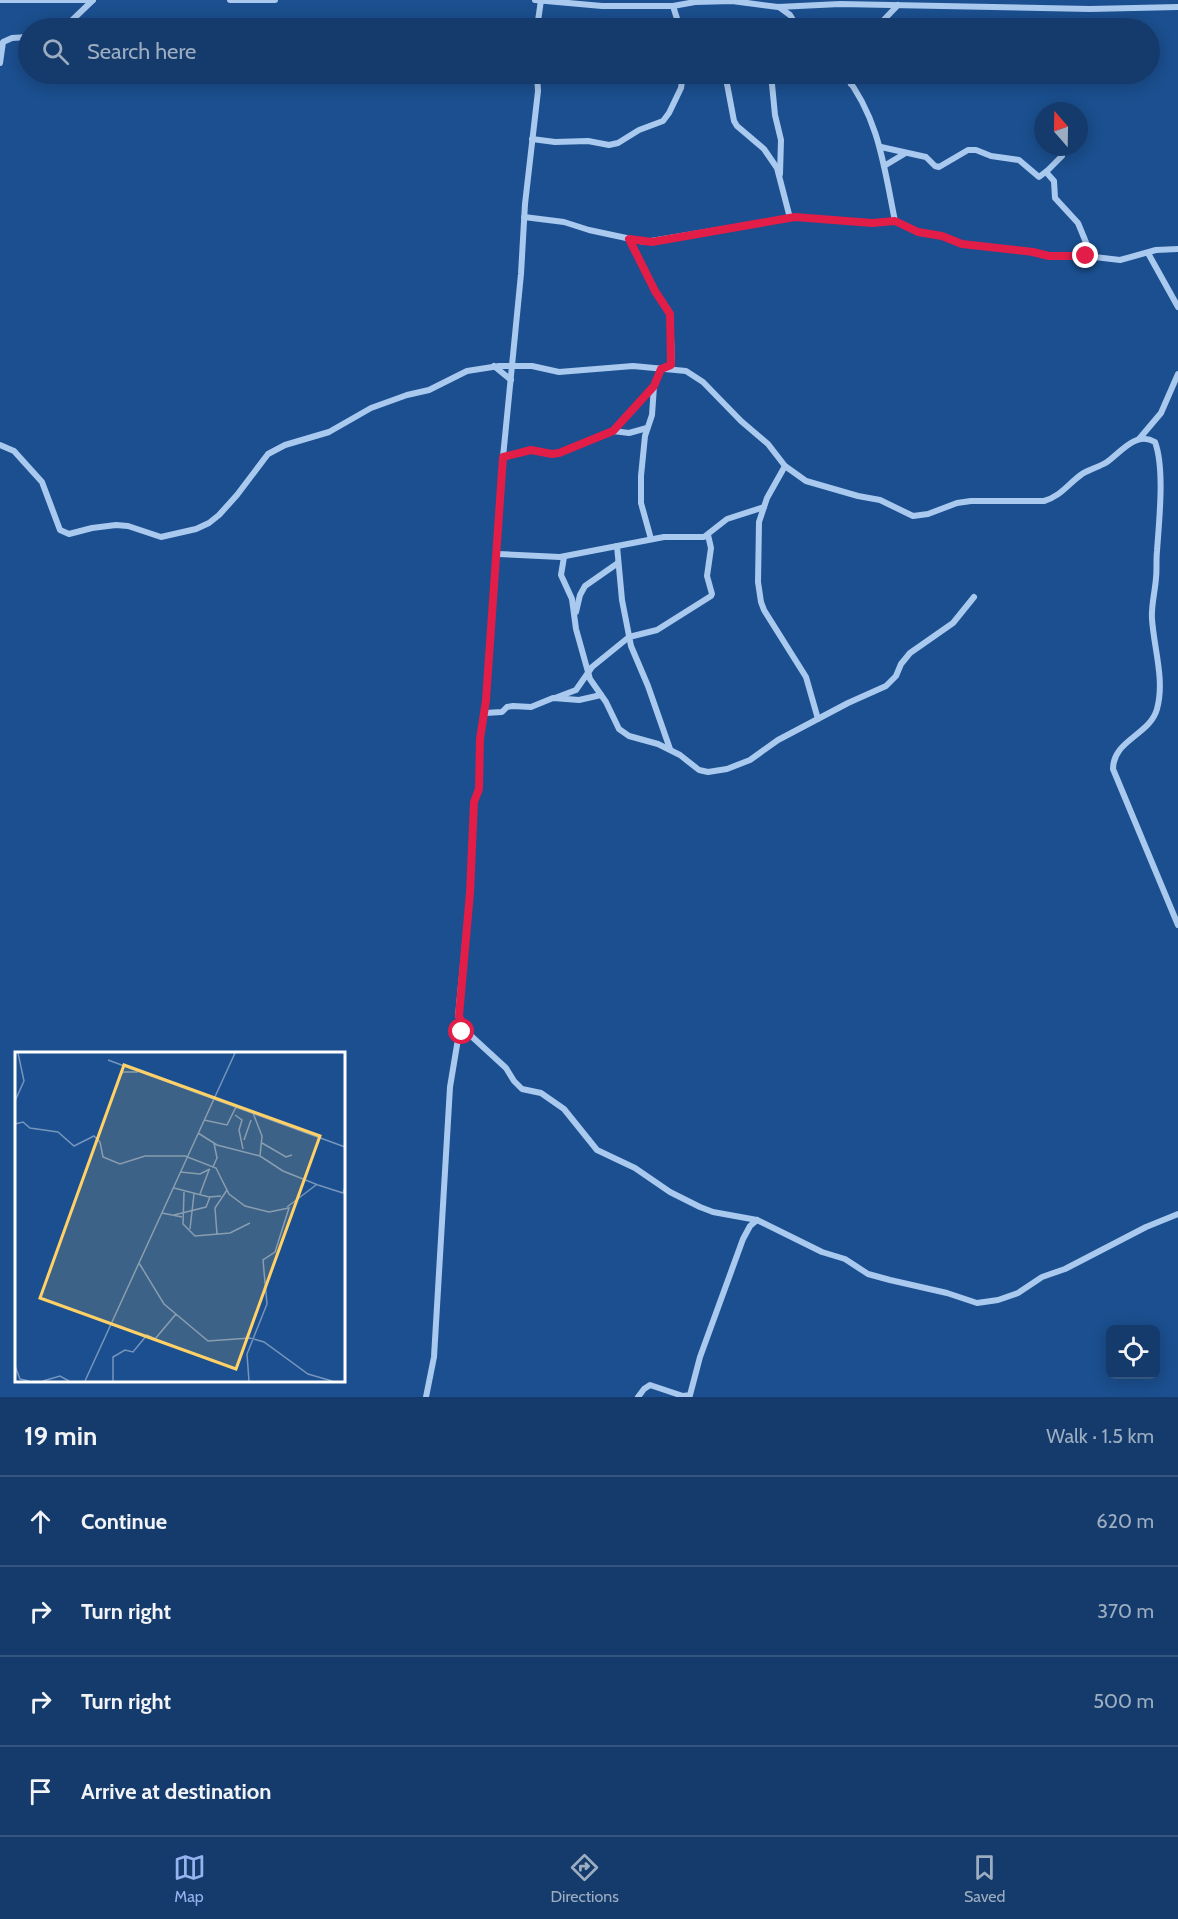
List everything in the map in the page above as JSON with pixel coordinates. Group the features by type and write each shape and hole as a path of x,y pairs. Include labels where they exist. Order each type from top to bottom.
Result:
{"street":[{"path":"0,0 93,0"},
{"path":"74,18 93,0"},
{"path":"230,0 275,0"},
{"path":"535,0 602,6 674,6 695,2 732,1 778,7 840,4 1090,9 1178,7"},
{"path":"538,18 541,0"},
{"path":"886,18 898,5"},
{"path":"674,6 677,18"},
{"path":"778,7 792,18"},
{"path":"0,63 3,42 18,38"},
{"path":"538,84 503,457 498,554 480,739 479,789 474,802 470,893 459,1016 461,1021 469,1034 506,1068 514,1082 522,1089 541,1093 564,1109 597,1150 635,1168 670,1192 699,1208 757,1220 822,1252 844,1259 868,1274 981,1303 1018,1293 1042,1277 1065,1269 1118,1240 1178,1214"},
{"path":"532,139 555,142 588,141 609,145 618,142 639,130 663,122 682,84"},
{"path":"728,84 728,96 734,121 764,149 780,174"},
{"path":"772,84 775,115 781,140 780,174 790,218"},
{"path":"851,84 866,109 881,147 895,221"},
{"path":"881,147 926,158 939,167 968,150 976,150 991,156 1019,160 1039,177 1062,156"},
{"path":"884,166 904,154"},
{"path":"1046,172 1054,181 1055,198 1078,223 1092,257"},
{"path":"524,218 564,222 629,239 652,242 790,218 872,223 895,221 918,232 942,236 962,244 1049,256 1120,260 1163,249 1178,249"},
{"path":"503,457 531,450 559,453 613,431 654,386 664,368 671,365 670,314 655,291 629,239"},
{"path":"1148,253 1178,307"},
{"path":"494,366 511,380"},
{"path":"0,445 14,451 42,482 58,528 63,531 69,534 116,525 128,526 155,536 173,535 202,526 219,515 268,454 285,445 329,432 370,408 429,390 467,371 494,366 532,366 559,372 633,366 664,368 686,371 703,382 741,421 768,444 785,466 814,484 880,500 909,515 919,515 971,501 1044,501 1054,498 1083,474 1104,464 1139,438 1161,412 1178,374"},
{"path":"651,539 641,494 642,458 647,428 652,415 654,386"},
{"path":"613,431 629,433 647,428"},
{"path":"1139,438 1149,438 1155,442 1160,465 1157,574 1152,616 1161,686 1160,699 1152,720 1144,730 1122,748 1114,759 1113,769 1178,925"},
{"path":"785,466 774,484 759,522 760,538 757,546 760,602 806,677 818,719"},
{"path":"498,554 544,558 564,557 664,537 694,538 708,535 727,519 764,507"},
{"path":"484,713 503,712 506,708 513,706 531,707 576,690 588,672 629,637 657,630 711,596 707,576 711,548 708,535"},
{"path":"617,546 629,637 670,750"},
{"path":"564,557 561,575 572,598 576,629 590,679 621,732 658,744 699,770 708,772 727,769 750,760 778,740 886,686 896,676 910,653 953,623 974,597"},
{"path":"574,616 585,586 618,563"},
{"path":"555,698 579,700 601,695"},
{"path":"426,1397 434,1357 450,1087 461,1021"},
{"path":"458,1031 469,1034"},
{"path":"638,1397 650,1385 683,1396 690,1395 700,1357 743,1239 750,1226 757,1220"}],"route":[{"path":"462,1032 458,1031 461,1021 459,1016 470,893 474,802 479,789 480,739 486,700 503,457 531,450 559,453 613,431 654,386 661,369 671,365 672,323 670,314 655,291 629,239 652,242 790,218 872,223 895,221 918,232 942,236 962,244 1049,256 1086,256"}]}
